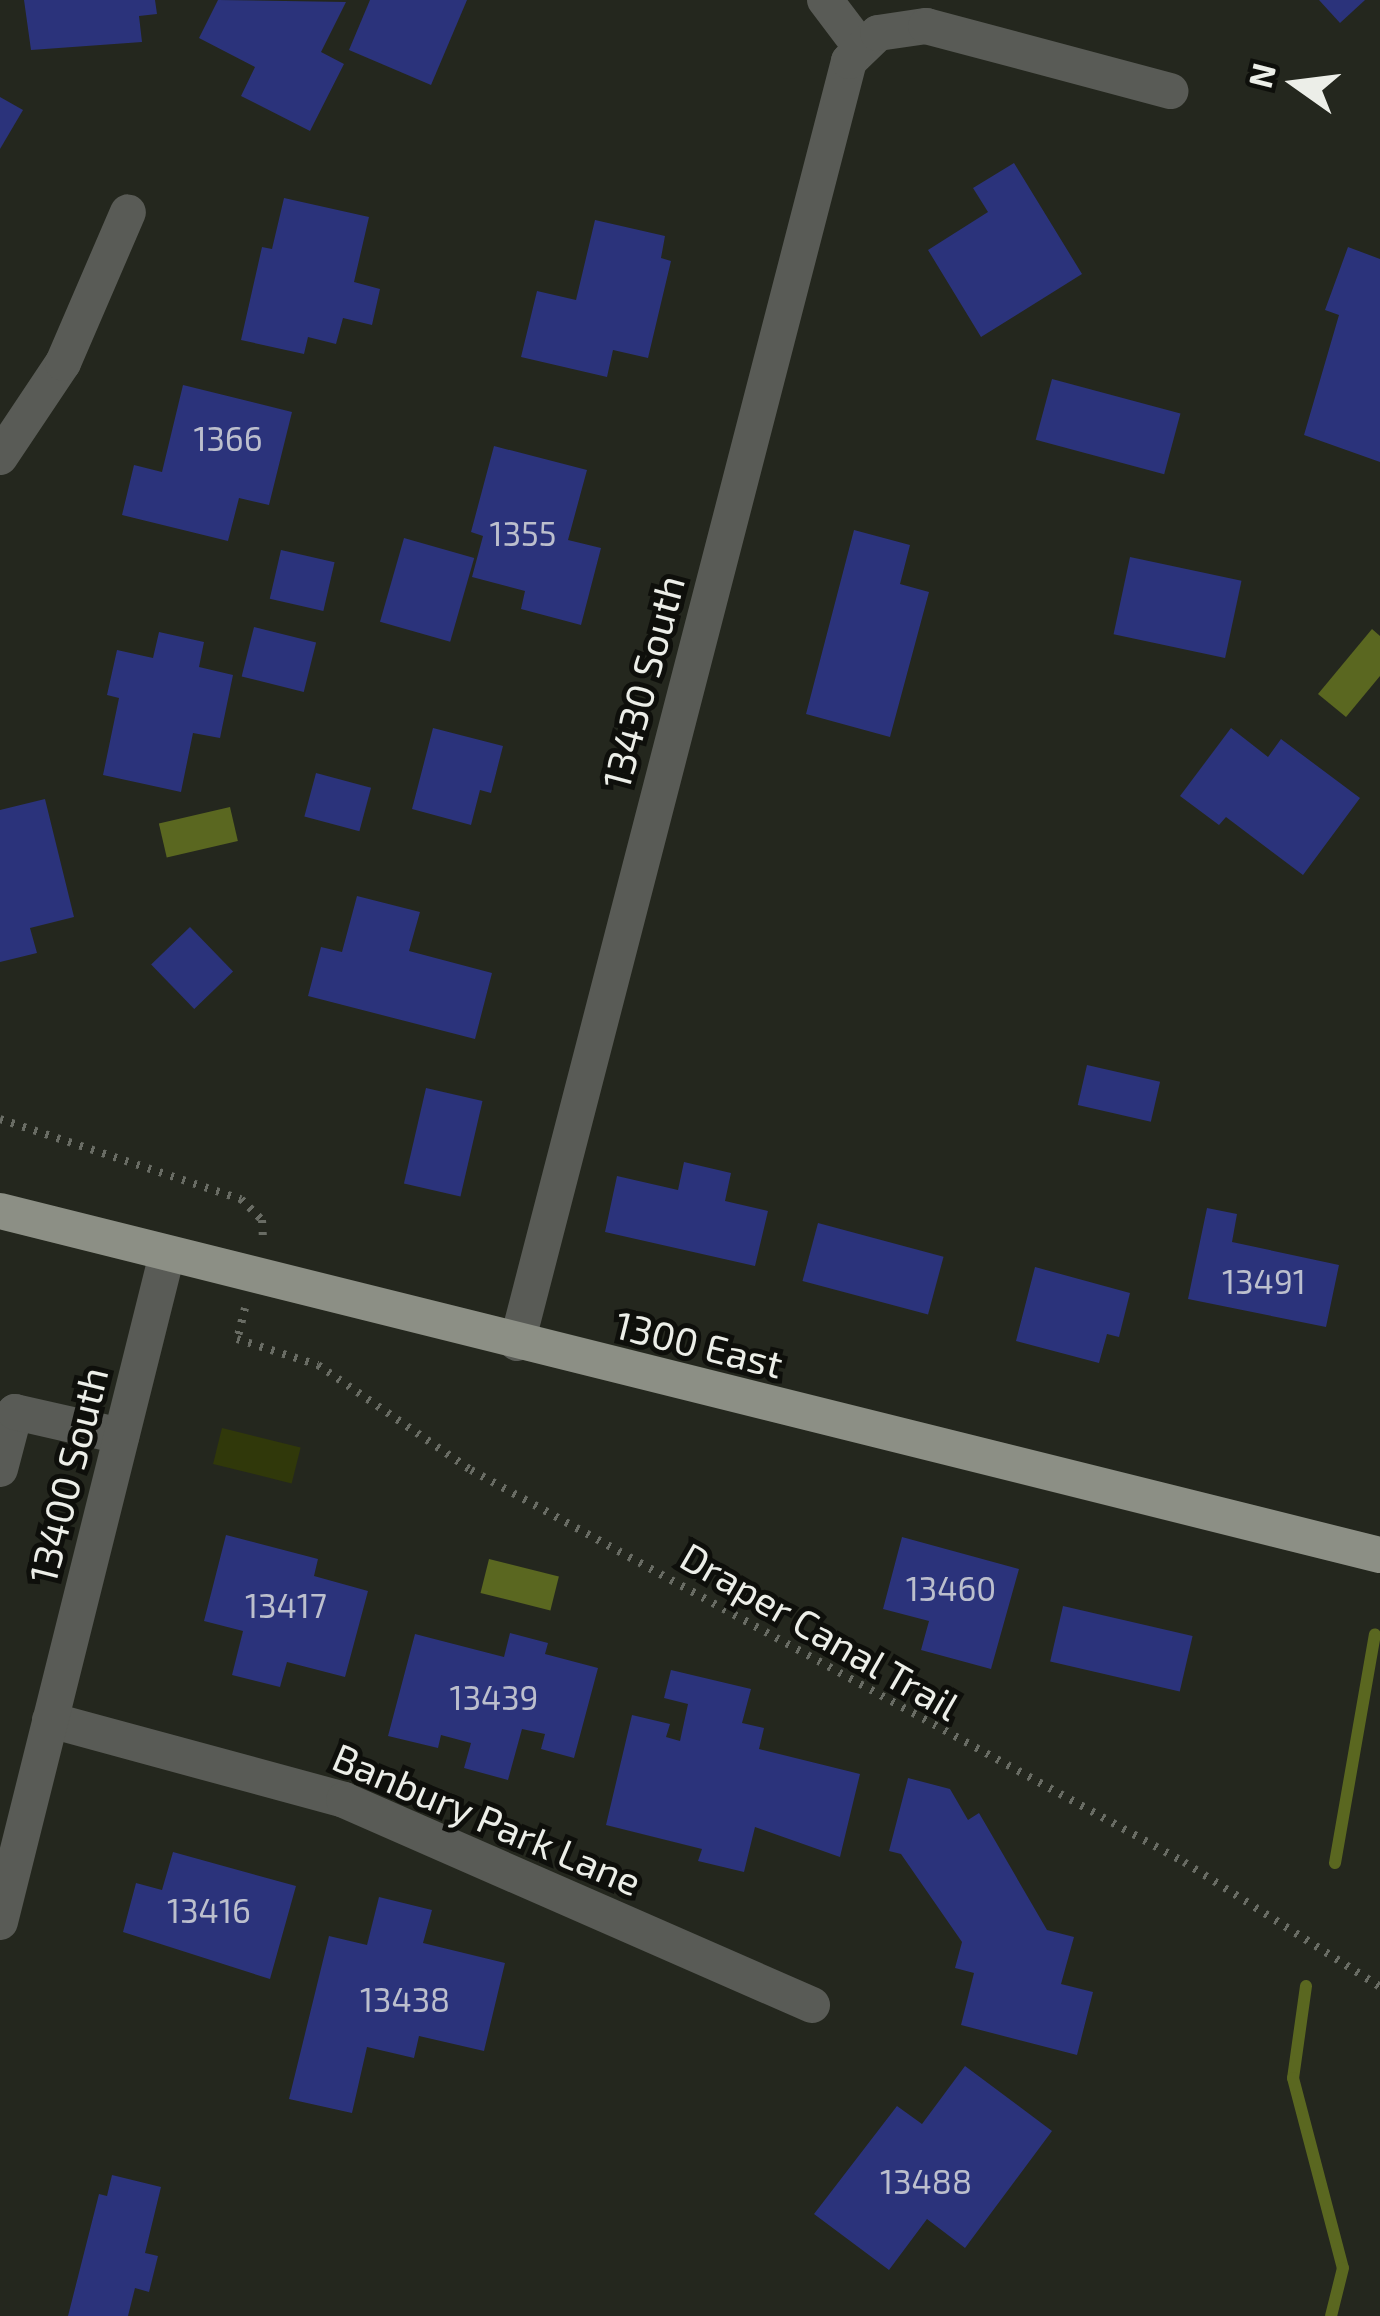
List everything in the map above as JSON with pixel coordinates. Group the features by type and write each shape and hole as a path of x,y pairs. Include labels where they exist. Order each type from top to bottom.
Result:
{"main road":[{"name":"1300 East","path":"0,1211 166,1258 1380,1555"}],"street":[{"path":"825,0 859,45 900,26 926,26 1171,91"},
{"name":"13430 South","path":"517,1343 842,79 859,45"},
{"path":"0,457 63,363 128,212"},
{"name":"13400 South","path":"0,1922 166,1258"},
{"path":"0,1469 15,1412 122,1436"},
{"name":"Banbury Park Lane","path":"50,1720 344,1800 812,2005"}],"path":[{"path":"0,1119 241,1199 262,1220 263,1240"},
{"name":"Draper Canal Trail","path":"240,1330 237,1339 318,1366 471,1470 1184,1862 1380,1987"}],"shaded area":[{"path":"1372,629 1380,636 1380,676 1346,717 1318,694"},
{"path":"230,807 238,841 167,858 159,823"},
{"path":"222,1428 301,1448 292,1483 213,1464"},
{"path":"489,1559 559,1576 550,1610 481,1593"}],"building":[{"path":"24,0 155,0 157,14 139,16 142,42 31,50"},
{"path":"218,0 346,2 321,52 344,64 310,131 241,96 255,67 199,38"},
{"path":"370,0 467,0 431,85 349,50"},
{"path":"1319,0 1365,0 1340,23"},
{"path":"0,97 23,110 0,149"},
{"path":"1014,163 1082,274 981,337 928,250 988,212 973,188"},
{"path":"284,198 369,217 354,282 380,289 372,325 343,318 336,344 308,337 304,354 241,340 262,247 272,249"},
{"path":"595,220 665,236 661,258 671,261 648,358 613,350 607,377 521,357 537,291 576,300"},
{"path":"1348,247 1380,259 1380,462 1304,435 1339,315 1325,310"},
{"path":"1052,379 1180,413 1164,474 1036,440"},
{"path":"183,385 292,412 269,505 239,498 228,541 122,515 134,465 162,472"},
{"path":"494,446 587,470 568,540 601,548 581,625 521,609 525,591 472,577 483,536 471,532"},
{"path":"854,530 910,545 900,584 929,592 890,737 806,714"},
{"path":"404,538 474,558 450,642 380,622"},
{"path":"281,550 335,562 323,611 270,599"},
{"path":"1130,557 1242,581 1225,658 1114,634"},
{"path":"254,627 316,642 304,692 242,676"},
{"path":"159,632 204,642 199,667 233,675 220,738 193,733 181,792 103,775 119,698 107,695 117,650 153,658"},
{"path":"433,728 503,746 491,793 480,790 471,825 412,809"},
{"path":"1231,728 1268,757 1281,739 1360,798 1303,875 1226,817 1219,825 1180,796"},
{"path":"316,773 371,788 359,831 304,816"},
{"path":"45,799 74,917 30,928 37,953 0,962 0,810"},
{"path":"357,896 420,912 409,951 492,973 475,1039 308,996 321,947 342,952"},
{"path":"190,927 233,972 194,1009 151,965"},
{"path":"1087,1065 1160,1082 1151,1122 1078,1105"},
{"path":"426,1088 483,1101 460,1197 404,1183"},
{"path":"684,1162 731,1173 725,1201 768,1211 755,1266 605,1232 617,1176 678,1190"},
{"path":"1207,1208 1237,1214 1232,1242 1339,1265 1326,1327 1188,1299"},
{"path":"818,1223 944,1257 928,1315 802,1281"},
{"path":"1035,1267 1130,1293 1119,1337 1107,1334 1099,1363 1016,1341"},
{"path":"226,1535 318,1559 314,1576 368,1591 345,1677 287,1662 280,1687 232,1675 243,1631 204,1621"},
{"path":"902,1537 1019,1569 991,1669 921,1650 929,1621 883,1609"},
{"path":"1063,1606 1193,1636 1180,1691 1050,1662"},
{"path":"510,1633 548,1643 545,1654 598,1668 574,1758 541,1749 545,1734 522,1729 508,1780 464,1768 471,1743 441,1735 438,1748 388,1736 415,1634 504,1657"},
{"path":"671,1670 751,1689 742,1723 764,1728 759,1749 860,1774 840,1857 755,1827 744,1872 698,1861 702,1849 606,1825 632,1715 670,1724 666,1737 680,1741 688,1704 664,1698"},
{"path":"908,1778 950,1789 968,1820 979,1813 1047,1930 1074,1937 1061,1984 1093,1992 1077,2055 961,2025 974,1973 955,1968 962,1942 901,1854 889,1851"},
{"path":"173,1852 296,1886 270,1979 123,1932 136,1883 162,1890"},
{"path":"379,1897 432,1910 423,1943 505,1963 484,2051 419,2036 414,2058 367,2047 352,2113 289,2099 329,1936 367,1945"},
{"path":"965,2066 1052,2131 965,2248 927,2219 889,2270 814,2214 897,2106 922,2124"},
{"path":"112,2175 161,2187 145,2253 158,2256 149,2292 135,2288 128,2316 68,2316 99,2194 107,2196"}],"waterway":[{"path":"1335,1863 1375,1634"},
{"path":"1306,1986 1293,2078 1343,2268 1331,2316"}]}
